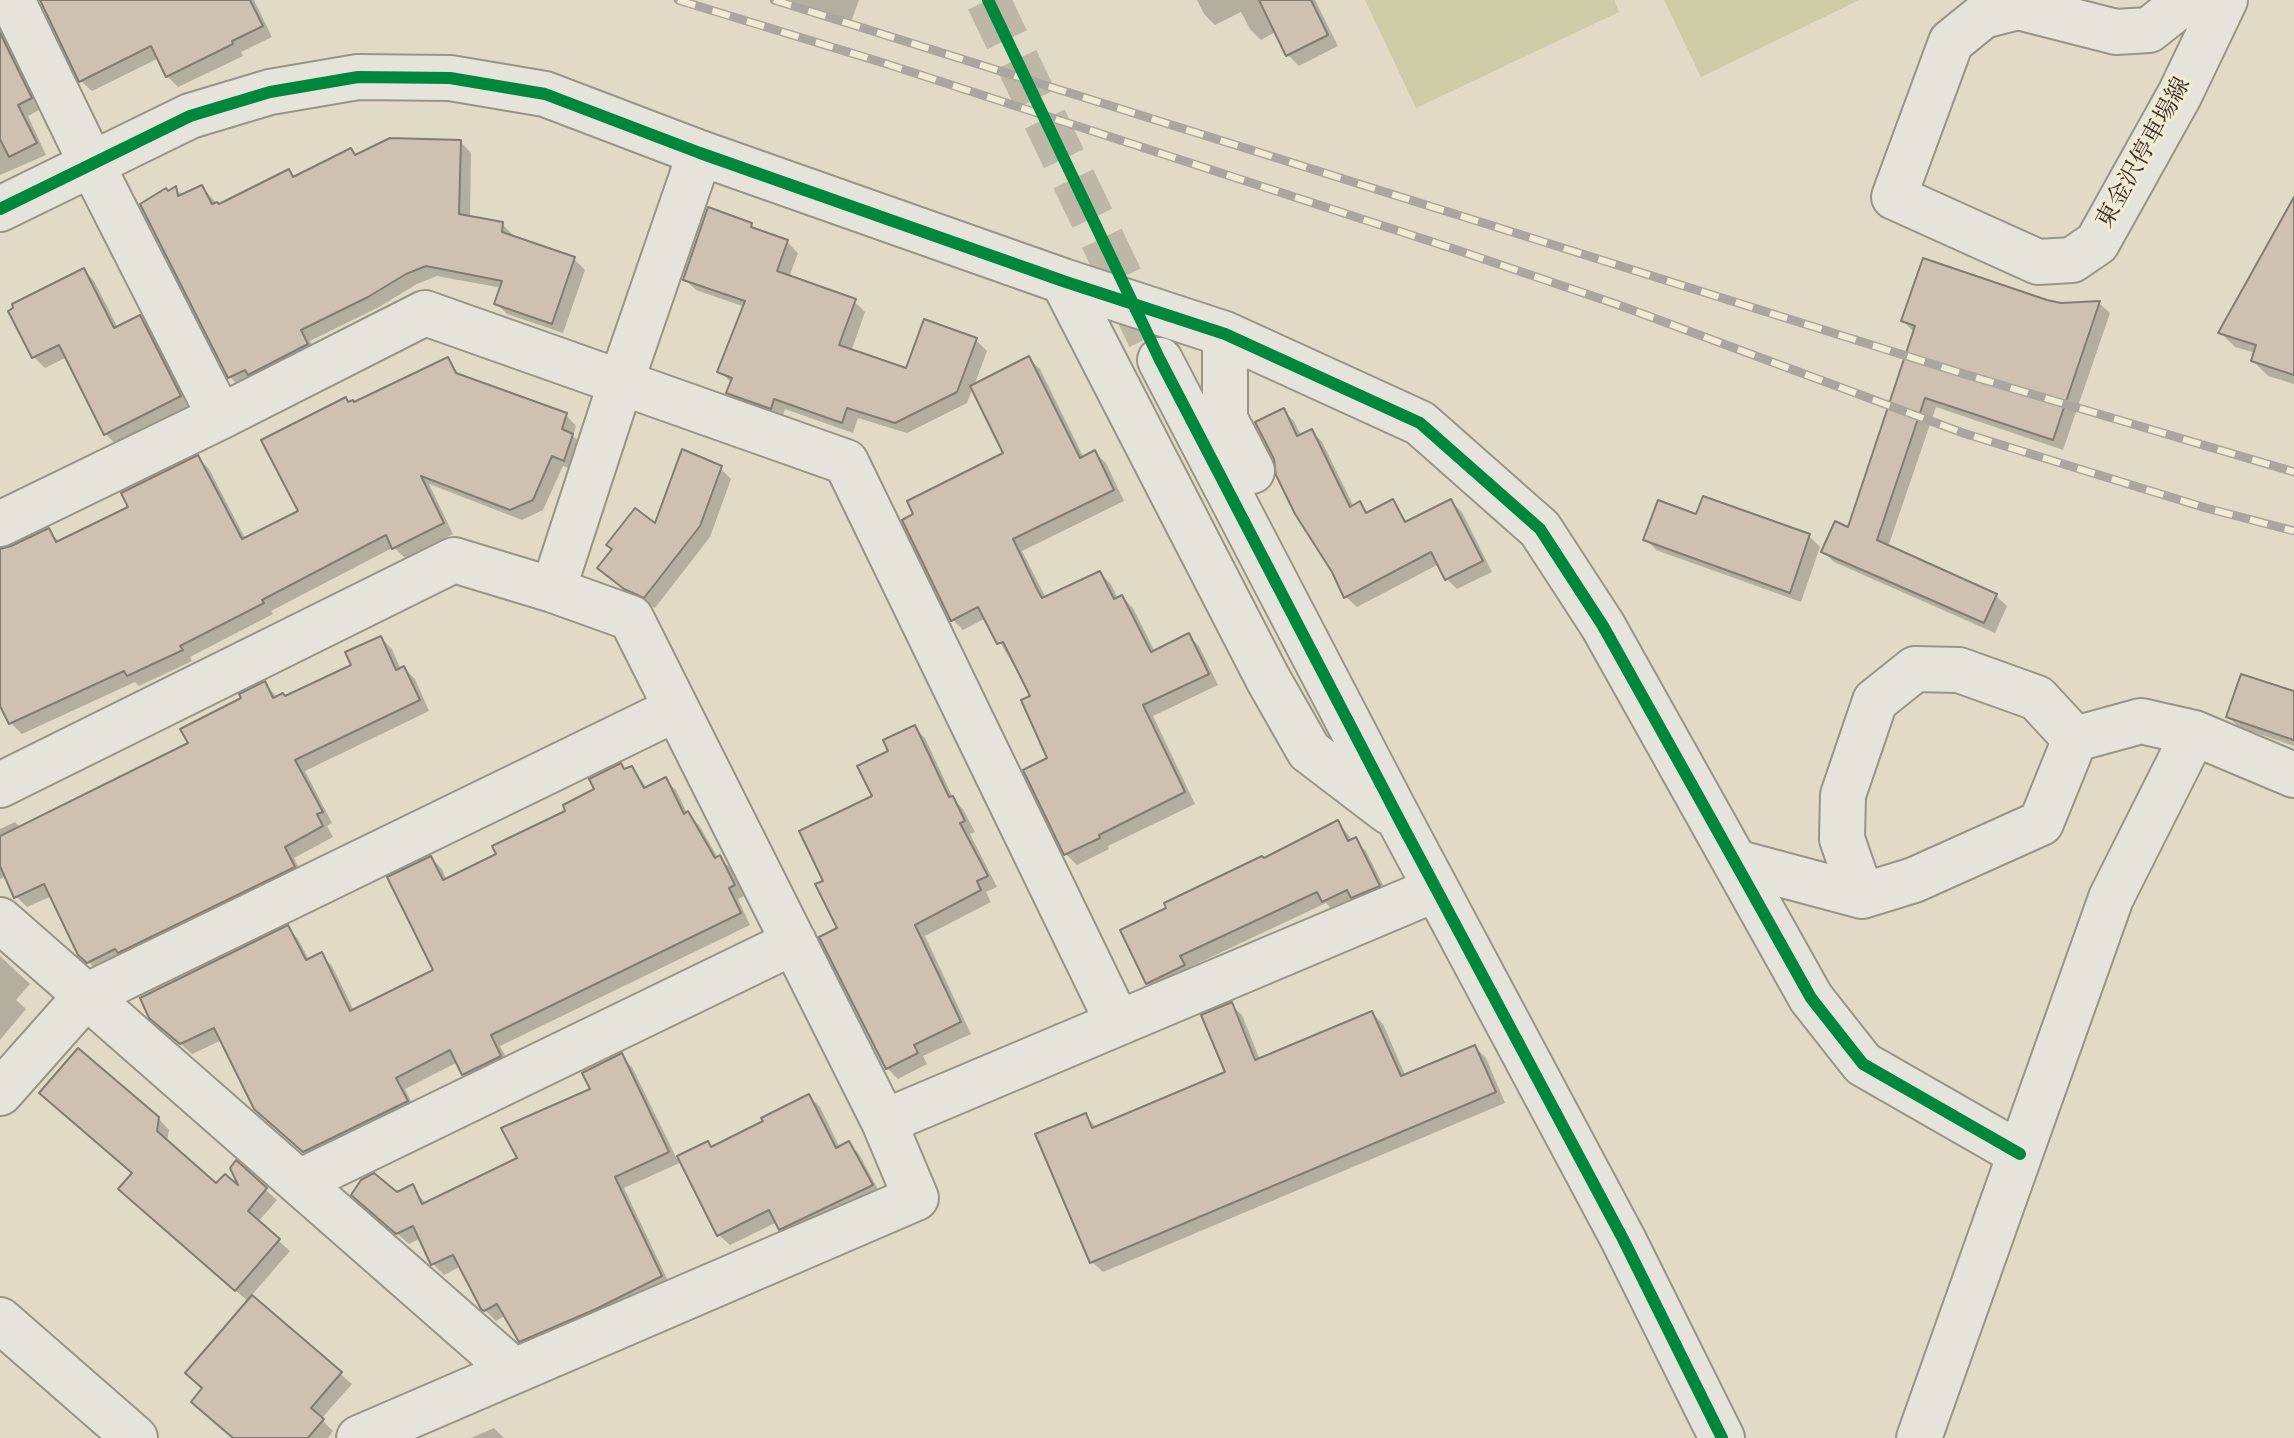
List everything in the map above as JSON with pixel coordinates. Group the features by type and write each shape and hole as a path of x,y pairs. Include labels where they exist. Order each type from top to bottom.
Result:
{"street":[{"path":"12,0 220,417"},
{"name":"東金沢停車場線","path":"2187,0 2149,30 2116,32 2018,7 1983,16 1951,42 1894,197 2038,262 2072,260 2097,243 2180,94 2225,0"},
{"path":"0,209 190,116 270,92 358,77 450,78 545,94 700,153 1063,281 1225,334 1420,423 1540,529 1603,626 1811,998 1863,1064 2020,1154"},
{"path":"553,590 700,153"},
{"path":"1063,281 1268,679 1309,751 1400,821"},
{"path":"0,524 425,313 846,462 1118,1023"},
{"path":"1225,334 1225,419 1374,709 1400,821"},
{"path":"1160,360 1400,821 1623,1239 1722,1438"},
{"path":"0,785 454,560 631,618 884,1122 916,1198 359,1438"},
{"path":"1862,896 1842,839 1843,795 1875,701 1915,669 1959,670 2037,698 2075,739"},
{"path":"0,1093 86,996 676,709"},
{"path":"2075,739 2141,721 2194,733 2294,775"},
{"path":"1919,1438 2111,898 2194,733"},
{"path":"1735,862 1862,896 1914,880 2041,823 2075,739"},
{"path":"884,1122 1436,889"},
{"path":"0,920 513,1370"},
{"path":"299,1182 794,942"},
{"path":"0,1320 135,1438"}],"green space":[{"path":"1365,0 1614,0 1619,12 1416,108"},
{"path":"1664,0 1859,0 1701,77"}],"building":[{"path":"40,0 250,0 263,26 166,77 151,46 79,82"},
{"path":"1259,0 1311,0 1328,35 1286,56"},
{"path":"0,33 32,98 18,105 37,143 9,157 0,139"},
{"path":"390,138 461,140 459,214 503,222 502,232 575,257 552,324 494,304 502,281 426,266 301,330 308,344 248,375 245,370 228,378 140,204 166,188 168,191 176,186 178,196 202,185 212,204 219,204 289,169 293,177 351,148 355,155"},
{"path":"2294,197 2294,375 2251,361 2256,345 2218,333"},
{"path":"708,207 788,240 777,271 856,299 839,345 906,368 924,319 977,338 957,392 895,423 847,408 842,423 774,399 771,409 726,393 732,378 717,372 745,301 683,280"},
{"path":"1923,258 2047,300 2061,303 2100,301 2053,440 1925,398 1877,540 1997,594 1984,623 1821,552 1835,521 1848,527 1915,326 1901,321"},
{"path":"84,268 114,328 140,315 181,396 104,435 59,345 32,358 8,311 13,308 12,304"},
{"path":"1029,356 1080,458 1095,450 1114,490 1013,539 1038,591 1042,598 1100,571 1114,599 1122,595 1151,652 1189,633 1209,674 1143,705 1185,792 1064,855 1023,770 1047,758 1021,700 1030,696 1003,642 997,644 978,607 951,621 902,520 913,514 907,501 1003,453 970,386"},
{"path":"448,357 456,373 567,413 562,429 573,434 564,461 552,456 533,500 510,510 421,476 444,523 392,549 386,535 180,646 183,650 127,676 124,671 9,724 0,706 0,549 49,528 56,542 128,507 121,493 198,455 242,539 298,511 261,440 346,397 348,402 354,402"},
{"path":"1284,408 1297,436 1312,429 1350,507 1360,501 1366,513 1393,499 1405,522 1451,499 1483,561 1445,580 1431,552 1344,598 1332,572 1295,514 1276,475 1274,459 1255,422"},
{"path":"682,449 722,466 700,526 644,598 624,589 597,568 612,549 606,545 635,508 655,523"},
{"path":"1703,496 1810,534 1790,593 1643,540 1658,500 1696,514"},
{"path":"381,636 396,670 404,666 420,700 295,760 323,812 317,814 323,826 285,847 295,867 118,953 115,949 87,963 78,955 44,884 14,898 0,866 0,836 188,743 180,729 241,698 239,694 265,681 273,698 283,693 285,696 351,665 345,652"},
{"path":"2241,674 2294,691 2294,740 2226,717"},
{"path":"915,725 949,797 953,796 965,821 960,823 988,876 977,881 981,890 915,925 961,1022 914,1045 918,1053 886,1069 819,937 837,928 815,884 823,881 799,831 872,796 857,766 888,751 883,740"},
{"path":"621,763 624,769 632,766 644,788 666,777 684,814 688,811 715,858 720,855 735,885 729,888 741,913 491,1035 501,1056 462,1075 450,1050 396,1078 408,1101 303,1152 254,1109 214,1028 180,1044 149,1018 140,998 288,925 306,960 322,952 350,1011 433,970 387,877 431,856 443,880 496,854 492,846 565,811 563,805 594,789 589,779"},
{"path":"1338,820 1348,841 1356,837 1380,886 1351,898 1347,890 1322,902 1317,892 1180,956 1185,965 1146,984 1120,930 1166,908 1164,903 1262,856 1264,858"},
{"path":"1232,1002 1255,1060 1372,1011 1401,1076 1475,1045 1496,1092 1090,1263 1035,1134 1086,1113 1092,1128 1225,1072 1201,1015"},
{"path":"78,1048 159,1117 157,1131 216,1183 225,1174 238,1185 230,1168 236,1160 267,1188 248,1211 280,1239 235,1291 118,1189 132,1173 39,1093"},
{"path":"622,1053 669,1152 615,1177 662,1276 519,1342 497,1304 484,1311 481,1309 453,1255 431,1265 413,1226 396,1234 351,1195 361,1180 374,1173 397,1192 413,1184 422,1204 517,1158 501,1128 590,1089 582,1073"},
{"path":"809,1094 836,1148 849,1141 873,1185 779,1230 769,1210 717,1236 677,1156 708,1141 711,1147"},
{"path":"252,1295 342,1372 311,1408 324,1419 308,1438 233,1438 191,1402 202,1388 185,1373"}],"tunnel":[{"path":"988,0 1160,360"}],"railway":[{"path":"678,0 887,64 1457,250 1616,304 1963,433 2206,508 2294,531"},
{"path":"774,0 1964,374 2294,472"}],"cycle path":[{"path":"988,0 1160,360 1400,821 1623,1239 1722,1438"},
{"path":"0,209 190,116 270,92 358,77 450,78 545,94 700,153 1063,281 1225,334 1420,423 1540,529 1603,626 1811,998 1863,1064 2020,1154"}]}
